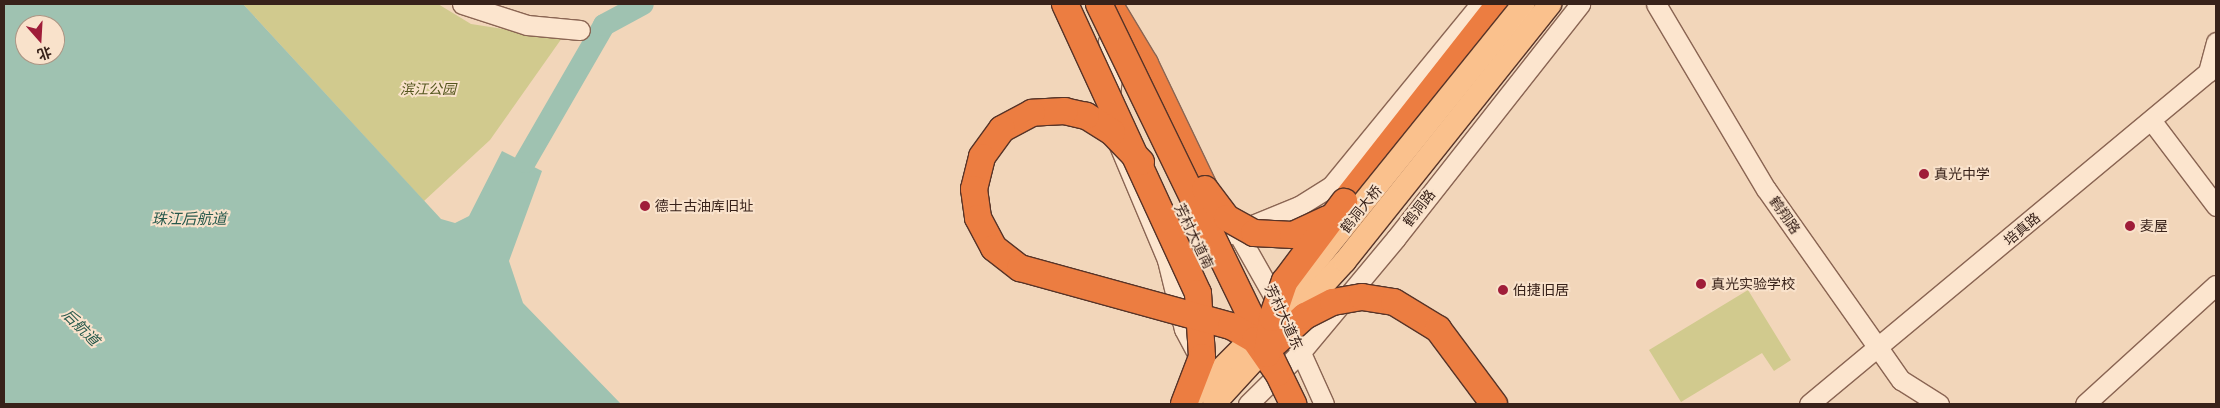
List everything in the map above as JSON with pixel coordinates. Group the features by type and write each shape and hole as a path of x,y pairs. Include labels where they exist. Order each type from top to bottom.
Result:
{"highway":[{"path":"1066,4 1141,162 1200,304 1202,357 1185,404"},
{"name":"芳村大道南","path":"1083,4 1275,404"},
{"name":"芳村大道南","path":"1099,4 1246,306"},
{"path":"1108,4 1145,64 1212,201 1227,218 1254,233 1293,234 1327,220 1344,202"},
{"path":"1275,404 1267,365 1276,305 1291,270 1499,4"},
{"path":"1141,162 1112,132 1086,116 1065,110 1032,112 1002,129 982,158 974,189 978,218 994,248 1020,268 1231,326 1255,340 1278,374"},
{"path":"1276,342 1306,316 1333,302 1362,297 1394,302 1438,329 1494,404"},
{"path":"1246,306 1293,404"},
{"path":"1246,306 1307,404"}],"main road":[{"name":"鹤洞大桥","path":"1185,404 1260,331 1524,4"},
{"name":"鹤洞大桥","path":"1214,404 1276,342 1550,4"}],"street":[{"path":"462,4 526,25 580,30"},
{"path":"1090,4 1114,55 1109,109 1120,157 1167,260 1192,349 1248,404"},
{"path":"1124,4 1239,232"},
{"path":"1167,260 1299,206 1341,177 1480,4"},
{"name":"鹤洞路","path":"1248,404 1301,352 1580,4"},
{"name":"鹤翔路","path":"1656,4 1766,189 1879,349 1902,380 1939,404"},
{"name":"培真路","path":"1809,404 1879,349 2208,72 2216,42"},
{"path":"2151,120 2216,206"},
{"name":"芳村大道东","path":"1239,232 1261,268 1324,404"},
{"path":"2085,404 2216,285"}],"green space":[{"name":"滨江公园","path":"243,4 438,4 471,24 562,38 490,140 424,201"},
{"path":"1748,290 1791,360 1774,371 1762,353 1681,402 1649,350"}],"water":[{"name":"珠江后航道","path":"4,4 243,4 441,219 455,223 469,216 502,151 542,171 509,261 523,303 621,404 4,404"}],"waterway":[{"path":"525,162 604,25 643,4"}],"place":[{"name":"真光中学","path":"1924,174"},
{"name":"德士古油库旧址","path":"645,206"},
{"name":"麦屋","path":"2130,226"},
{"name":"真光实验学校","path":"1701,284"},
{"name":"伯捷旧居","path":"1503,290"}],"water label":[{"name":"后航道","path":"81,327"}]}
